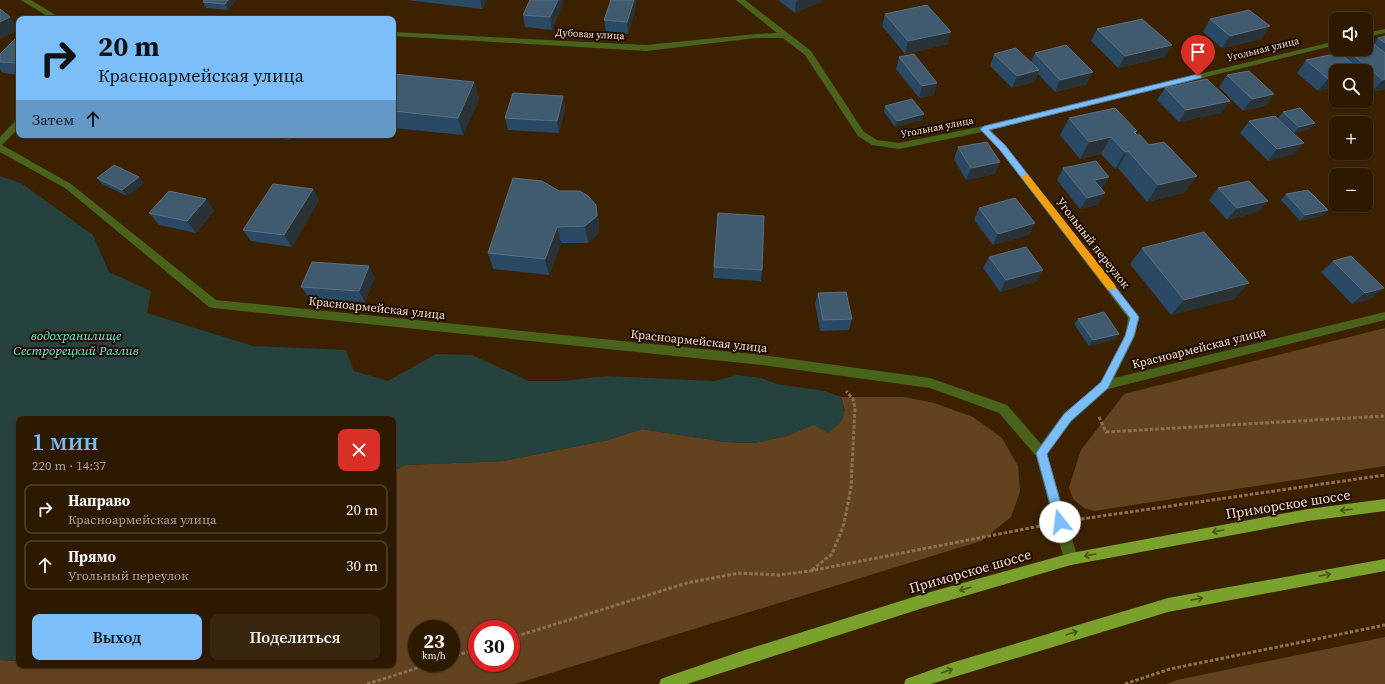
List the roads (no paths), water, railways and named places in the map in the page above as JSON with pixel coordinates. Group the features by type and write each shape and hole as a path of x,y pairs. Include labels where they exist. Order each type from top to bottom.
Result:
{"highway":[{"name":"Приморское шоссе","path":"666,684 745,657 915,603 1071,558 1308,515 1385,505"},
{"path":"911,684 950,670 1168,605 1385,564"}],"street":[{"path":"25,0 53,16"},
{"name":"Угольная улица","path":"740,0 808,53 861,134 875,143 899,146 984,129 1329,45"},
{"path":"1373,34 1385,31"},
{"name":"Дубовая улица","path":"396,34 646,48 756,36 786,35"},
{"path":"0,143 16,125"},
{"name":"Угольный переулок","path":"984,129 1002,147 1134,317 1130,336 1105,385"},
{"name":"Красноармейская улица","path":"0,148 68,186 213,304 754,359 930,383 1003,409 1041,453 1068,418 1105,385 1385,316"},
{"path":"1041,453 1071,558"}],"water":[{"name":"водохранилище Сестрорецкий Разлив","path":"0,176 21,183 93,235 109,272 151,291 147,313 253,346 346,350 354,371 388,381 436,354 472,355 529,381 563,381 606,376 715,381 737,375 761,378 777,384 825,391 841,397 844,409 843,418 838,425 828,433 814,425 787,436 755,443 725,442 642,429 608,440 503,461 405,465 396,470 396,416 16,416 16,661 0,660"}]}
